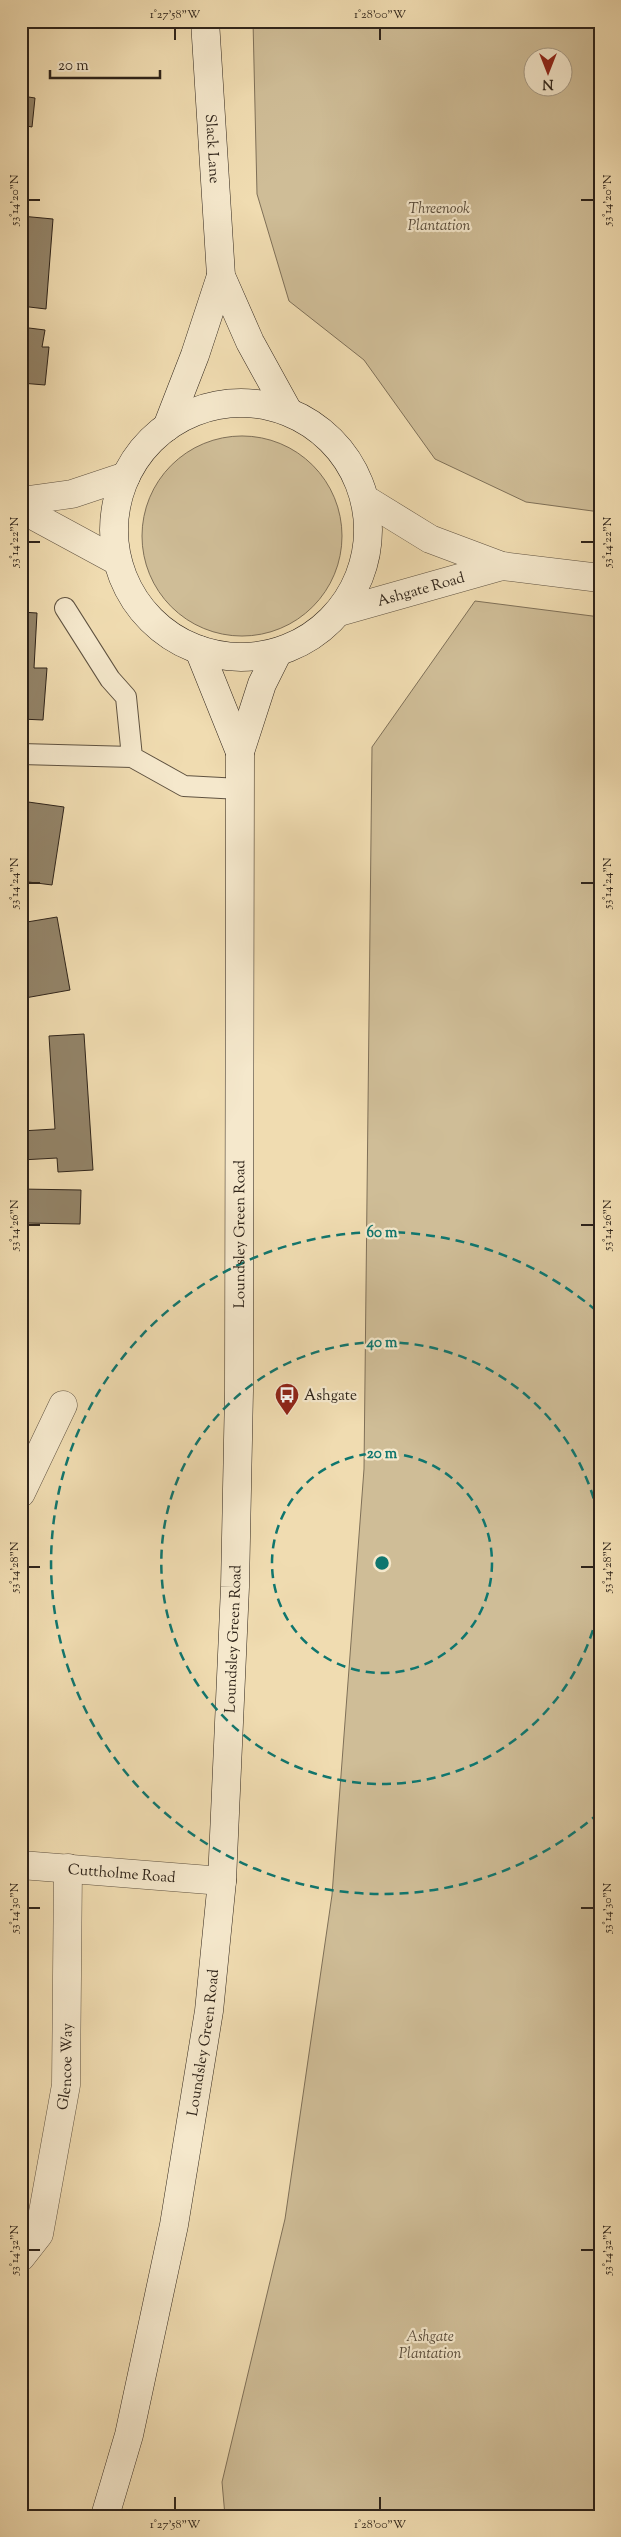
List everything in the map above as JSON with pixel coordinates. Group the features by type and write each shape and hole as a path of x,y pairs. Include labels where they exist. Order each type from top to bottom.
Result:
{"main road":[{"name":"Slack Lane","path":"205,21 221,276 250,342 288,411"},
{"name":"Slack Lane","path":"167,427 195,355 221,276"},
{"path":"225,404 257,404 288,411 315,426 337,446 354,471 365,499 368,538 360,577 339,612 322,629 300,643 278,652 252,657 225,657 199,650 171,636 147,616 128,590 117,561 114,522 116,504 126,476 143,449 167,427 195,411 225,404"},
{"path":"21,501 72,494 126,476"},
{"name":"Ashgate Road","path":"365,499 430,538 502,566 600,578"},
{"path":"21,509 117,561"},
{"name":"Ashgate Road","path":"339,612 502,566"},
{"name":"Loundsley Green Road","path":"199,650 240,752"},
{"name":"Loundsley Green Road","path":"105,2516 129,2435 174,2225 209,2011 222,1881 235,1587 239,1391 240,752 262,684 278,652"},
{"path":"21,1493 63,1405"},
{"name":"Cuttholme Road","path":"21,1865 222,1881"},
{"name":"Glencoe Way","path":"21,2258 39,2234 66,2085 68,1868"}],"lane":[{"path":"65,608 110,679 126,697 132,757"},
{"path":"21,754 132,757 184,786 240,789"}],"green space":[{"name":"Threenook Plantation","path":"253,21 600,21 600,512 526,502 435,459 364,360 289,301 257,194"},
{"path":"232,436 252,436 271,440 289,448 313,465 325,480 338,507 342,536 338,565 325,592 313,607 298,619 271,632 252,636 232,636 213,632 195,624 171,607 159,592 146,565 142,546 142,526 146,507 154,489 171,465 186,453 213,440"},
{"name":"Ashgate Plantation","path":"475,601 600,617 600,2516 225,2516 222,2482 285,2219 332,1895 364,1469 372,747"}],"building":[{"path":"21,80 24,80 22,96 35,98 32,127 21,125"},
{"path":"21,216 53,219 46,309 21,306"},
{"path":"21,327 45,330 42,347 49,347 45,385 21,383"},
{"path":"21,612 37,613 34,668 47,668 43,720 21,719"},
{"path":"21,801 64,807 52,885 21,881"},
{"path":"57,917 70,990 25,998 21,973 21,923"},
{"path":"84,1034 93,1170 58,1172 57,1158 21,1160 21,1131 55,1129 49,1036"},
{"path":"21,1189 81,1190 80,1224 26,1223 25,1262 21,1262"}],"place":[{"name":"Ashgate","path":"287,1416"}]}
